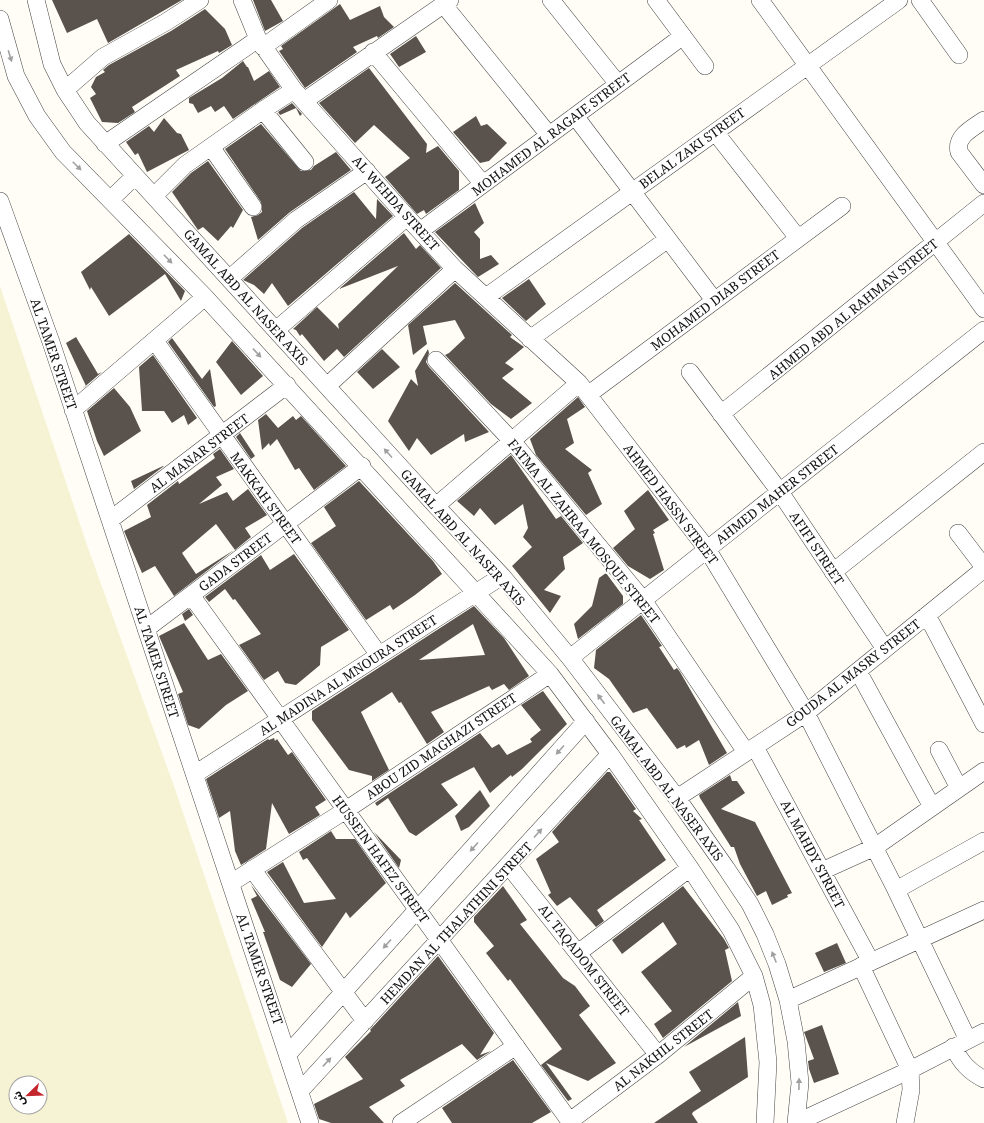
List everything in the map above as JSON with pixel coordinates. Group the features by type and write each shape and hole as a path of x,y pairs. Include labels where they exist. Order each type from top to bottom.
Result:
{"street":[{"name":"GAMAL ABD AL NASER AXIS","path":"36,0 52,64 65,90 87,123 230,278 436,506 502,576 570,658 676,798 726,868 750,904 777,964 788,1000 796,1041 800,1083 796,1123"},
{"path":"65,90 111,52 166,22 200,0"},
{"name":"AL WEHDA STREET","path":"242,0 260,43 299,96 407,217 455,268 584,389"},
{"path":"105,144 329,0"},
{"path":"551,0 618,84"},
{"path":"656,0 705,66"},
{"path":"760,0 984,309"},
{"name":"BELAL ZAKI STREET","path":"486,297 898,0"},
{"path":"920,0 959,55"},
{"path":"154,196 185,165 263,110 299,96 373,52 447,2 549,135"},
{"name":"GAMAL ABD AL NASER AXIS","path":"0,19 16,76 37,116 63,152 111,199 205,297 362,466 550,674 610,754 690,868 732,930 754,976 762,1005 768,1062 765,1123"},
{"name":"MOHAMED AL RAGAIE STREET","path":"420,231 683,36"},
{"path":"373,52 483,184"},
{"path":"263,110 305,162"},
{"path":"575,116 714,300"},
{"path":"984,120 962,136 958,147 959,152 984,185"},
{"path":"715,132 798,238"},
{"path":"211,147 253,207"},
{"path":"230,278 296,220 367,171"},
{"path":"111,199 135,176"},
{"name":"AL TAMER STREET","path":"0,202 73,410 310,1123"},
{"name":"AHMED ABD AL RAHMAN STREET","path":"721,414 984,203"},
{"name":"MOHAMED DIAB STREET","path":"436,506 512,441 584,389 714,300 842,206"},
{"path":"276,330 407,217"},
{"path":"530,339 668,239"},
{"path":"327,386 455,268"},
{"path":"73,410 205,297"},
{"name":"AHMED MAHER STREET","path":"570,658 984,330"},
{"name":"MAKKAH STREET","path":"154,341 379,655"},
{"name":"FATMA AL ZAHRAA MOSQUE STREET","path":"436,360 512,441 643,600 750,749"},
{"name":"AFIFI STREET","path":"690,372 780,492 885,649"},
{"name":"AL MANAR STREET","path":"110,520 287,385"},
{"name":"AHMED HASSN STREET","path":"584,389 707,549 806,713 920,939 961,1043 960,1061 973,1074 984,1079"},
{"path":"833,572 984,452"},
{"name":"GADA STREET","path":"146,629 362,466"},
{"path":"958,533 984,568"},
{"name":"GOUDA AL MASRY STREET","path":"676,798 806,713 984,568"},
{"name":"AL MADINA AL MNOURA STREET","path":"195,774 476,591 502,576"},
{"name":"HUSSEIN HAFEZ STREET","path":"192,595 571,1122"},
{"path":"927,615 984,724"},
{"path":"858,670 932,806"},
{"name":"ABOU ZID MAGHAZI STREET","path":"231,883 346,810 550,674"},
{"path":"288,1054 586,721"},
{"name":"AL MAHDY STREET","path":"750,749 822,871 866,964 910,1070"},
{"path":"939,750 959,788"},
{"name":"HEMDAN AL THALATHINI STREET","path":"300,1091 509,866 610,754"},
{"path":"822,871 874,847 984,771"},
{"path":"896,890 984,841"},
{"name":"AL TAQADOM STREET","path":"509,866 658,1055"},
{"path":"578,953 690,868"},
{"path":"252,870 365,1021"},
{"path":"788,1000 984,910"},
{"name":"AL NAKHIL STREET","path":"571,1122 658,1055 754,976"},
{"path":"796,1123 910,1070 984,1032"},
{"path":"401,1123 419,1118 516,1046"},
{"path":"905,1123 911,1090 910,1070"}],"shaded area":[{"path":"0,286 88,548 174,786 288,1123 0,1123"}],"building":[{"path":"52,0 182,0 108,43 97,19 67,33"},
{"path":"253,0 271,0 283,21 265,31"},
{"path":"340,4 350,20 380,6 384,17 394,27 378,38 377,36 353,47 357,52 305,88 279,51 283,49 281,46"},
{"path":"205,9 225,29 232,45 219,53 218,51 176,70 180,76 132,107 135,112 118,123 102,122 90,98 96,94 91,87 96,77 105,72 103,70 109,65 171,31"},
{"path":"416,36 426,52 399,67 390,54"},
{"path":"243,61 248,67 254,81 269,71 280,87 233,119 224,106 215,112 211,106 198,113 193,104 189,103 189,98 222,78"},
{"path":"369,68 427,144 426,153 438,146 459,171 459,190 426,214 424,210 417,214 385,177 410,158 374,125 355,143 319,103"},
{"path":"292,103 302,114 300,116 296,108 280,115 278,112"},
{"path":"476,116 481,126 487,124 507,143 489,161 480,163 453,132"},
{"path":"164,118 177,133 181,134 189,150 147,172 138,153 135,155 126,142 149,126 154,132"},
{"path":"261,124 301,171 311,170 314,166 336,152 351,170 290,212 258,240 251,217 262,212 261,202 225,149"},
{"path":"208,161 243,210 233,228 231,226 218,241 203,227 198,230 172,192 191,173"},
{"path":"354,192 376,219 377,199 393,216 288,306 272,283 264,294 254,285 243,280 302,228"},
{"path":"475,203 484,223 474,232 480,239 480,259 491,255 499,264 478,277 435,232"},
{"path":"404,233 416,249 420,245 441,268 344,357 337,349 324,361 302,334 300,336 296,330 293,329 317,307 339,329 338,324 398,266 339,289"},
{"path":"129,234 185,291 181,301 165,274 109,316 91,287 90,290 81,272"},
{"path":"529,279 546,304 526,321 502,298"},
{"path":"455,283 512,335 510,337 524,347 505,363 514,369 502,378 532,403 511,419 491,404 445,355 465,338 455,320 423,326 427,344 413,355 408,325"},
{"path":"76,337 98,374 102,372 86,386 66,343"},
{"path":"172,338 202,379 210,369 216,406 214,407 168,342"},
{"path":"232,341 263,376 241,395 216,362"},
{"path":"382,349 400,367 373,389 357,372"},
{"path":"428,349 429,353 426,362 429,367 489,432 465,442 464,434 431,455 417,438 409,451 388,421 411,379 418,386 415,371"},
{"path":"153,355 197,418 188,425 184,415 172,423 164,411 142,411 139,367"},
{"path":"114,388 130,407 141,431 104,456 97,441 87,411"},
{"path":"578,397 585,407 567,419 574,443 565,449 592,470 588,473 602,504 586,515 536,455 530,439"},
{"path":"266,414 278,428 293,416 296,420 301,416 346,466 314,490 299,468 295,470 277,439 270,446 269,443 262,450 258,420"},
{"path":"240,433 255,456 251,459 236,437"},
{"path":"220,449 234,469 216,477 222,485 199,504 227,492 233,501 248,489 267,515 245,528 251,537 235,550 216,524 182,553 196,574 234,550 174,596 155,566 142,573 124,531 151,517 147,505 178,481 179,484 215,458 213,454"},
{"path":"511,455 556,519 561,516 583,543 563,557 565,569 544,590 561,596 550,613 512,566 532,547 523,537 528,528 523,504 495,525 480,508 474,516 457,501"},
{"path":"164,466 134,489 131,481"},
{"path":"359,481 433,561 442,574 393,610 390,605 366,620 311,543 336,526 324,507"},
{"path":"648,490 669,520 653,530 664,570 650,579 628,566 613,548 635,529 624,511"},
{"path":"294,554 349,630 321,647 320,665 296,685 285,683 278,671 264,680 239,645 261,634 235,599 233,600 225,589 209,602 205,597 261,555 270,570"},
{"path":"606,573 623,596 623,604 578,639 574,624 592,606 599,578"},
{"path":"474,606 504,638 529,676 509,690 504,684 492,690 489,686 431,712 444,732 427,744 401,702 399,703 392,692 361,712 389,770 372,781 372,776 349,770 312,720 312,711","holes":["473,624 485,655 419,660"]},
{"path":"189,609 193,615 185,621 182,614"},
{"path":"641,615 662,646 659,647 674,670 677,668 680,672 727,753 709,765 699,740 686,748 685,745 677,749 647,708 633,713 609,679 594,668 596,650"},
{"path":"184,623 208,660 221,654 248,691 226,705 199,729 188,725 178,694 183,692 159,636"},
{"path":"543,691 567,724 522,769 512,777 511,775 490,793 474,767 441,784 458,805 416,836 409,832 388,798 377,806 375,803 480,733 492,748 499,744 507,755 532,742 530,739 541,730 521,705"},
{"path":"274,738 275,741 277,739 288,755 292,752 326,800 315,807 320,815 289,834 272,803 266,849 241,865 235,851 230,811 219,818 206,779 268,739"},
{"path":"607,772 610,772 636,809 633,811 642,819 639,820 666,860 597,910 604,921 596,927 570,897 557,906 548,895 551,893 536,859 559,842 552,832"},
{"path":"730,775 732,781 737,781 745,793 721,809 755,822 792,893 787,895 788,897 772,905 766,891 757,896 740,864 734,847 731,847 699,795"},
{"path":"480,790 490,806 469,827 461,831 455,816"},
{"path":"331,831 336,839 355,839 386,883 350,918 346,912 322,947 267,872 283,862 304,903 336,899 307,858 303,860 299,852"},
{"path":"374,832 401,860 399,868"},
{"path":"251,885 311,964 292,987 280,980 263,932 265,932 251,899 257,896"},
{"path":"503,886 527,920 520,924 563,978 575,986 590,1006 579,1015 616,1063 588,1081 546,1063 572,1099 568,1101 541,1065 562,1049 510,979 508,981 486,953 494,946 474,922 474,917"},
{"path":"683,886 724,939 729,948 725,950 732,981 663,1038 654,1024 672,1011 641,972 677,944 663,922 622,954 612,940"},
{"path":"837,943 846,963 824,972 815,953"},
{"path":"438,956 494,1033 480,1055 491,1051 477,1060 462,1044 400,1080 405,1086 369,1107 384,1123 331,1123 319,1119 314,1104 363,1079 345,1057 371,1031 370,1030"},
{"path":"738,1002 741,1016 684,1047"},
{"path":"822,1025 839,1074 814,1083 808,1061 814,1059 804,1032"},
{"path":"745,1037 748,1077 693,1112 692,1114 698,1123 654,1123 701,1091 689,1072"},
{"path":"513,1060 551,1112 532,1123 452,1123 442,1108"}]}
